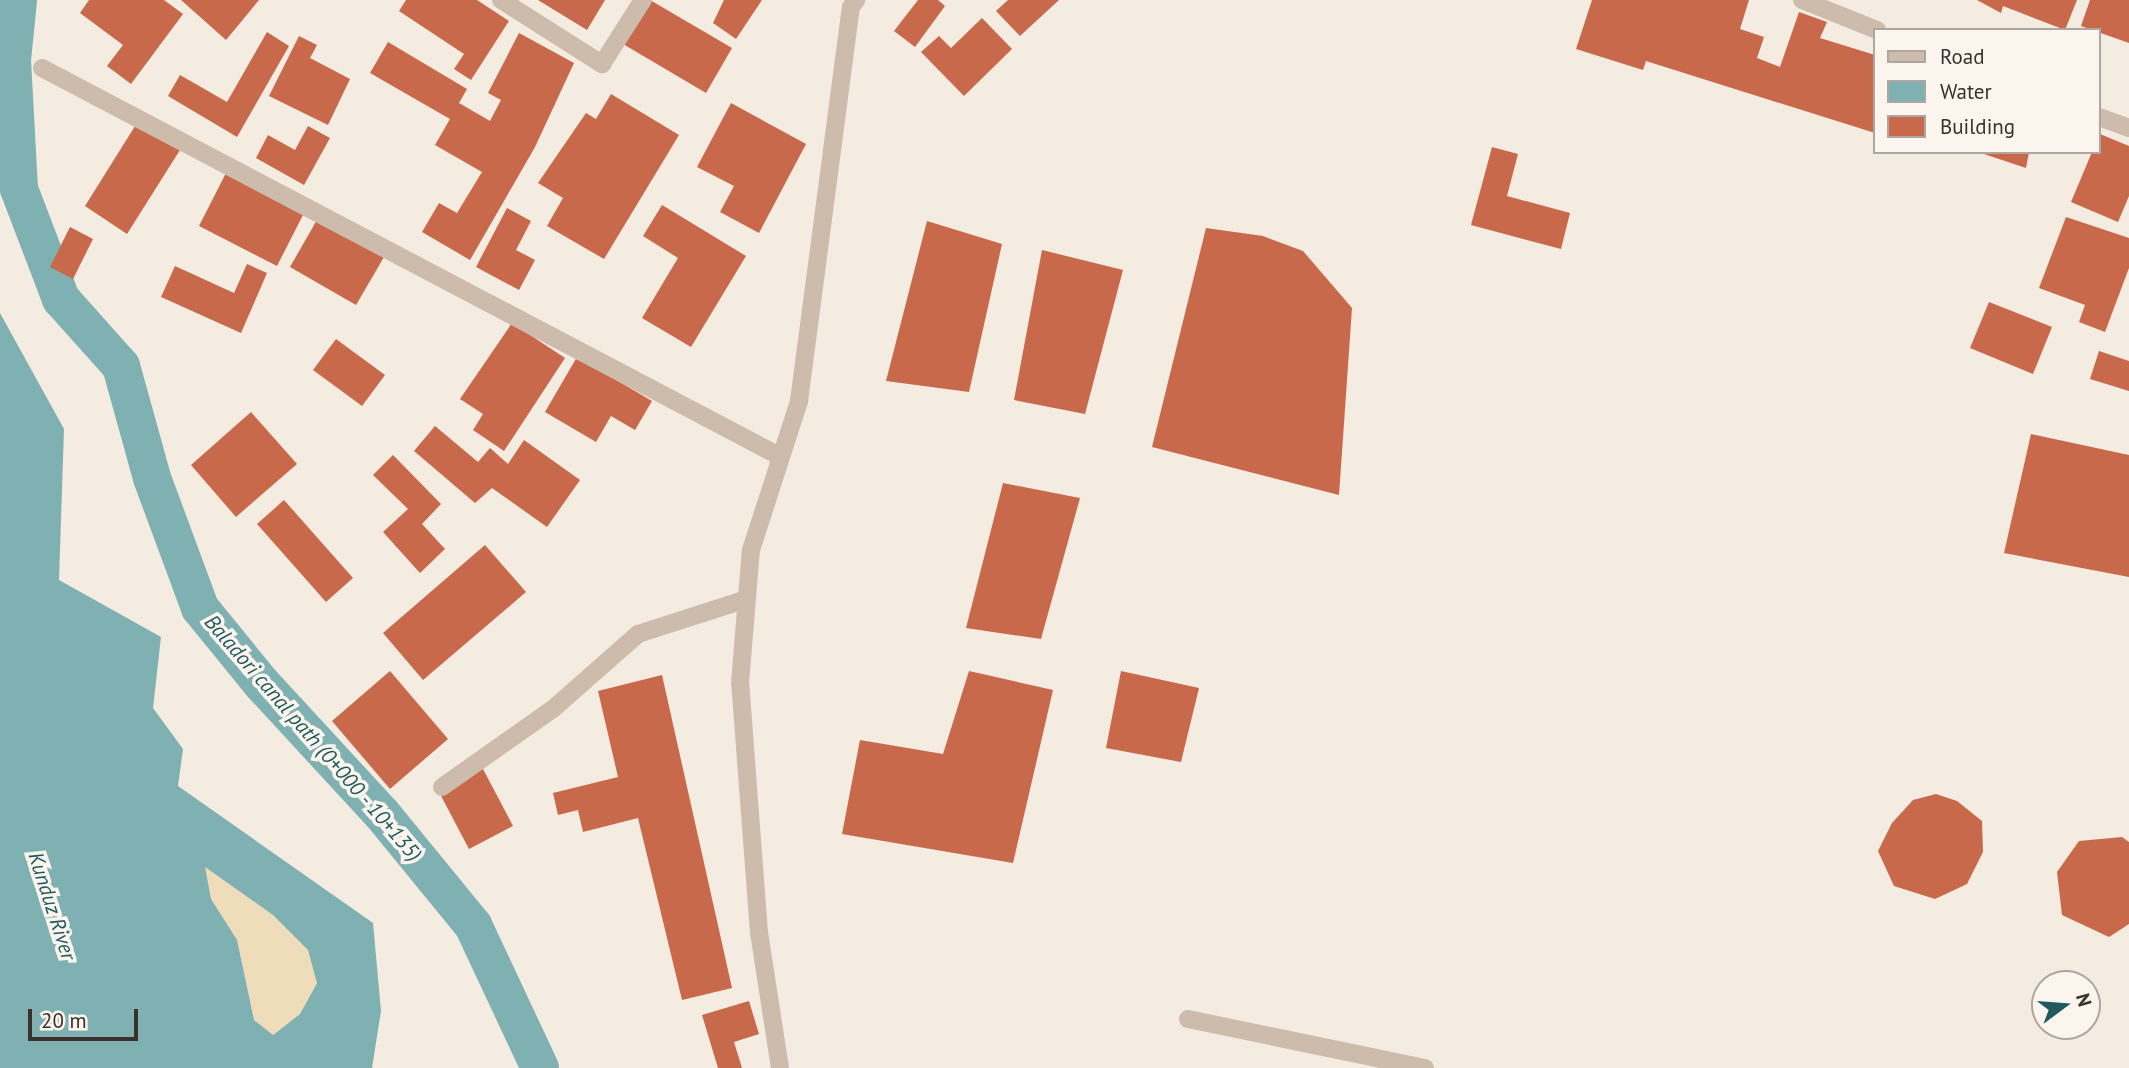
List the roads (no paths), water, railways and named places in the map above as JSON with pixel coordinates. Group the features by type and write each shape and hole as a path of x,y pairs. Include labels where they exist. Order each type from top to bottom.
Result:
{"street":[{"path":"501,0 602,64 643,0"},
{"path":"1802,0 1874,29"},
{"path":"780,1068 759,933 740,683 751,550 799,401 848,2"},
{"path":"42,68 781,457"},
{"path":"2101,118 2129,128"},
{"path":"442,787 554,708 638,634 747,599"},
{"path":"1188,1019 1426,1068"}],"water":[{"name":"Kunduz River","path":"0,313 64,429 59,580 161,637 153,708 183,749 178,786 373,923 381,1011 372,1068 0,1068","holes":["205,867 273,915 308,950 317,983 300,1014 273,1035 254,1020 237,940 211,899"]}],"waterway":[{"name":"Baladori canal path (0+000 - 10+135)","path":"18,0 12,60 19,189 61,299 121,366 152,478 200,608 262,684 382,814 473,925 540,1068"}]}
